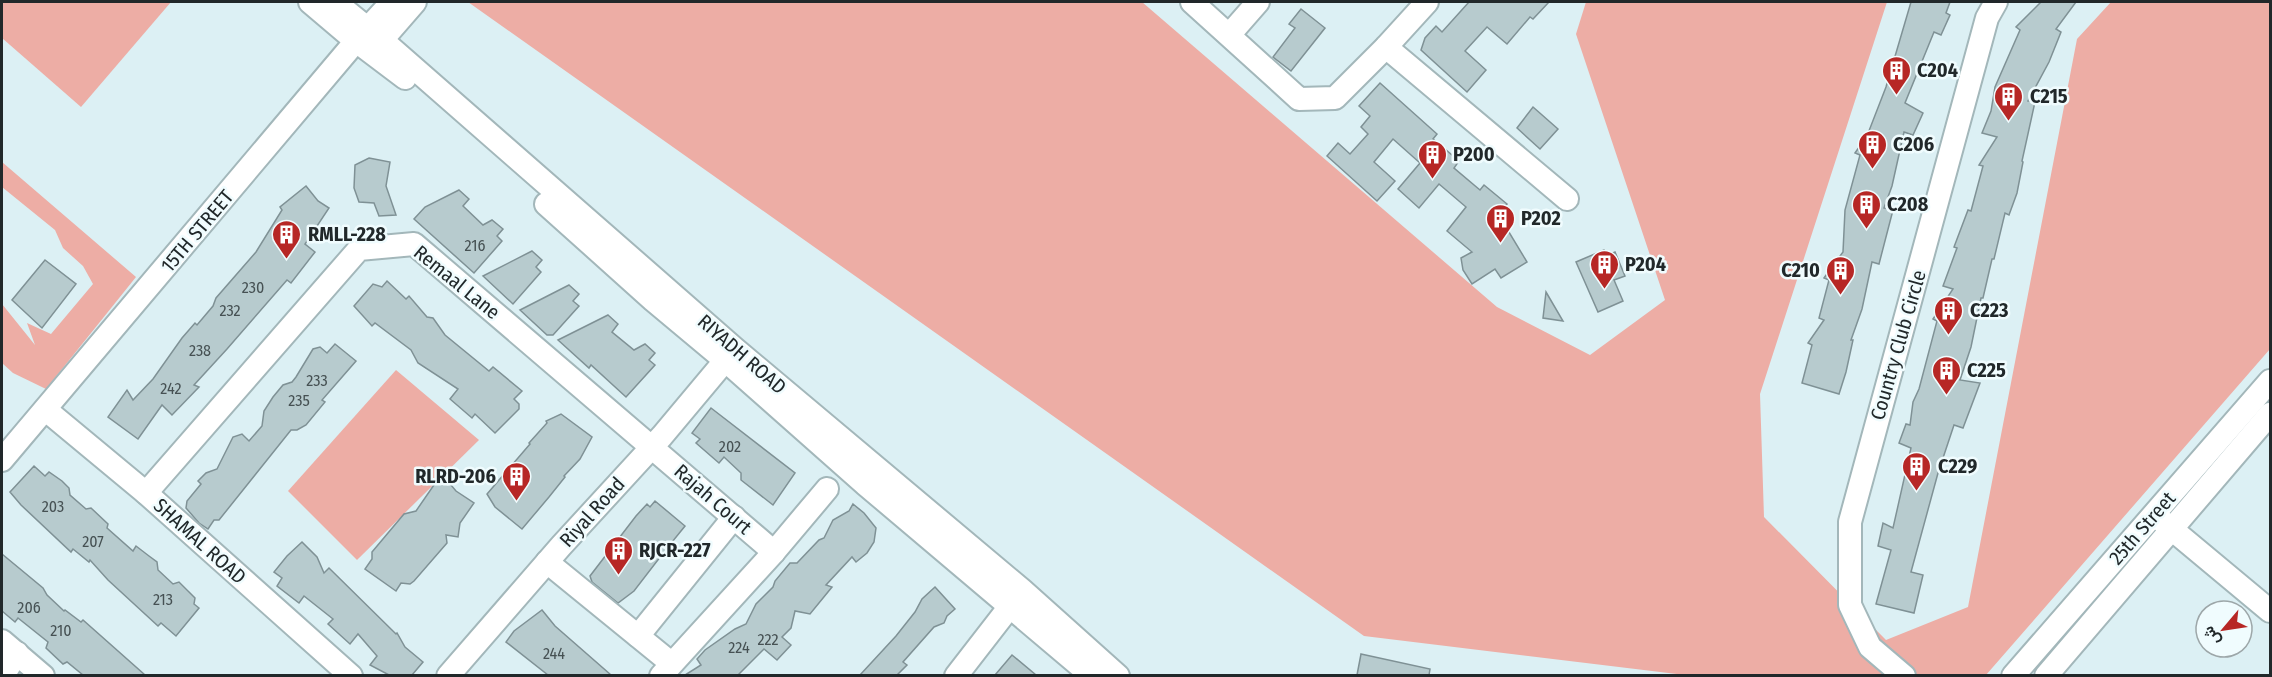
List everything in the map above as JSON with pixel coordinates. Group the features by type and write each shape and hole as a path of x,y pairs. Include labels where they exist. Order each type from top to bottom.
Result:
{"street":[{"path":"310,2 368,37"},
{"path":"335,2 368,37"},
{"name":"15TH STREET","path":"2,460 368,37 392,2"},
{"path":"368,37 415,2"},
{"path":"1192,2 1230,34 1299,99 1335,98 1427,2"},
{"path":"1230,34 1258,2"},
{"name":"Country Club Circle","path":"1904,675 1870,647 1850,605 1850,522 1987,18 1996,2"},
{"name":"RIYADH ROAD","path":"368,37 730,355 1108,674"},
{"path":"1386,47 1567,199"},
{"name":"Remaal Lane","path":"146,493 359,249 414,243 652,447"},
{"name":"Riyal Road","path":"448,675 652,447 730,355"},
{"name":"25th Street","path":"2013,675 2271,381"},
{"name":"SHAMAL ROAD","path":"46,410 146,493 351,675"},
{"name":"25th Street","path":"2046,675 2271,414"},
{"name":"Rajah Court","path":"652,447 774,552"},
{"path":"547,562 638,636 666,669 774,552 827,489"},
{"path":"2155,513 2172,530 2271,611"},
{"path":"638,636 734,517"},
{"path":"956,675 1016,598"},
{"path":"3,675 9,647 43,675"}],"shaded area":[{"path":"2,2 171,2 81,107 2,38"},
{"path":"468,2 1142,2 1497,307 1590,355 1665,300 1576,34 1586,2 1887,2 1760,394 1764,517 1886,640 1968,607 2077,39 2111,2 2270,2 2270,349 1986,675 1685,675 1364,636"},
{"path":"2,162 136,277 46,389 13,373 2,363 2,304 35,345 27,323 51,334 93,284 83,266 63,248 55,230 2,187"},
{"path":"396,370 479,440 357,560 288,491"}],"building":[{"path":"1469,2 1549,2 1533,19 1530,17 1507,44 1487,27 1465,51 1486,70 1467,92 1421,50 1425,38 1436,26 1442,32"},
{"path":"1911,2 1950,2 1946,13 1950,15 1941,35 1934,32 1905,103 1923,113 1913,135 1904,132 1892,186 1884,208 1893,210 1879,264 1872,262 1839,394 1802,383 1812,345 1808,343 1824,320 1819,318 1829,280 1824,278 1843,252 1845,210 1860,155 1855,153 1867,136 1886,87"},
{"path":"2041,2 2076,2 2056,29 2061,32 2049,62 2028,101 2035,102 2017,193 2009,215 2005,213 1983,298 1981,298 1971,347 1960,380 1980,383 1963,428 1954,425 1938,473 1911,572 1923,575 1914,613 1876,604 1891,550 1878,546 1883,523 1893,528 1911,448 1899,443 1906,424 1910,425 1913,402 1919,389 1937,321 1933,319 1953,289 1943,286 1957,248 1954,247 1968,210 1971,211 1983,166 1979,165 1997,137 1982,133 1991,111 1995,87 2020,30 2016,27"},
{"path":"1301,9 1325,28 1291,71 1273,57 1295,28 1289,24"},
{"path":"1380,83 1437,134 1433,139 1459,161 1454,168 1480,190 1484,185 1507,204 1498,214 1527,262 1501,278 1495,269 1472,284 1463,270 1461,258 1472,252 1447,231 1466,207 1439,184 1419,208 1398,189 1420,163 1393,139 1374,162 1395,181 1377,201 1327,156 1338,143 1350,154 1368,134 1361,127 1370,116 1359,106"},
{"path":"1533,107 1558,129 1540,149 1517,128"},
{"path":"369,158 390,162 386,186 396,215 379,216 374,203 359,202 354,188 355,165"},
{"path":"306,186 318,201 329,208 305,244 315,252 291,283 287,280 194,385 199,387 172,415 162,405 138,439 108,417 127,390 133,400 153,379 182,338 195,323 197,325 213,306 216,298 256,252 282,210 280,207"},
{"path":"459,190 469,199 463,206 483,225 492,220 503,229 497,236 502,241 474,273 414,219 425,207"},
{"name":"P204","path":"1604,250 1606,256 1615,252 1625,276 1614,280 1623,301 1598,312 1576,262"},
{"path":"532,251 542,260 536,267 541,272 513,304 483,276"},
{"path":"45,260 76,284 42,328 12,300"},
{"path":"387,281 406,299 409,296 427,317 433,318 445,335 489,371 493,367 522,391 514,399 519,404 519,409 495,433 475,414 472,418 450,399 458,389 418,363 411,350 375,323 372,326 354,306 373,284 382,287"},
{"path":"569,285 579,294 573,301 579,306 553,335 547,335 520,310"},
{"path":"1546,292 1563,321 1543,318"},
{"path":"608,315 618,324 612,332 634,350 645,344 655,353 649,360 655,365 626,397 591,365 589,368 558,340"},
{"path":"335,344 356,361 322,400 325,402 306,425 297,430 291,430 219,520 214,520 208,529 199,523 186,508 187,501 201,484 198,481 206,473 217,469 233,437 242,434 249,441 262,426 264,411 273,397 283,385 292,382 313,349 320,347 327,353"},
{"path":"711,408 795,473 773,505 741,480 741,473 724,457 719,463 696,443 700,439 692,433"},
{"path":"561,414 592,437 580,459 522,529 495,507 487,494 547,423 546,421"},
{"path":"34,466 45,476 49,472 62,481 69,488 70,495 86,509 91,508 108,524 107,528 133,551 136,546 157,562 158,570 173,584 179,582 195,598 194,604 199,608 176,636 161,623 158,626 108,580 90,560 89,562 73,549 71,552 10,492"},
{"path":"445,478 456,491 474,503 460,523 458,537 446,535 447,543 414,581 410,584 401,583 396,591 365,569 372,559 372,552 404,514 416,511 436,482 439,483"},
{"path":"655,501 685,526 672,542 668,555 664,552 634,591 618,603 592,582 590,576 636,516 647,504 650,507"},
{"path":"853,504 876,528 874,542 867,553 856,562 852,557 826,585 832,587 810,614 795,611 791,628 782,637 791,645 777,660 764,649 738,675 685,675 701,665 697,659 705,650 746,624 756,604 773,587 775,581 790,563 797,563 819,540 824,538 833,520 849,511"},
{"path":"302,542 317,557 324,573 329,568 397,633 405,647 423,662 412,675 389,675 370,665 377,656 358,634 350,644 328,624 333,619 304,596 299,603 277,586 282,578 274,572"},
{"path":"2,554 43,588 64,611 81,622 83,620 145,675 83,675 67,662 63,664 46,648 48,642 18,618 15,622 2,611"},
{"path":"935,587 955,609 947,616 944,623 934,627 903,662 907,665 897,675 860,675 896,636 922,599"},
{"path":"542,610 555,626 611,675 548,675 506,642 514,631"},
{"path":"1361,654 1430,669 1429,675 1357,675"},
{"path":"1012,655 1036,675 995,675"}],"place":[{"name":"C204","path":"1896,96"},
{"name":"C215","path":"2009,122"},
{"name":"C206","path":"1872,170"},
{"name":"P200","path":"1432,180"},
{"name":"C208","path":"1866,230"},
{"name":"P202","path":"1500,244"},
{"name":"RMLL-228","path":"287,260"},
{"name":"P204","path":"1604,290"},
{"name":"C210","path":"1841,296"},
{"name":"C223","path":"1949,336"},
{"name":"C225","path":"1946,396"},
{"name":"C229","path":"1917,492"},
{"name":"RLRD-206","path":"517,502"},
{"name":"RJCR-227","path":"618,576"}]}
